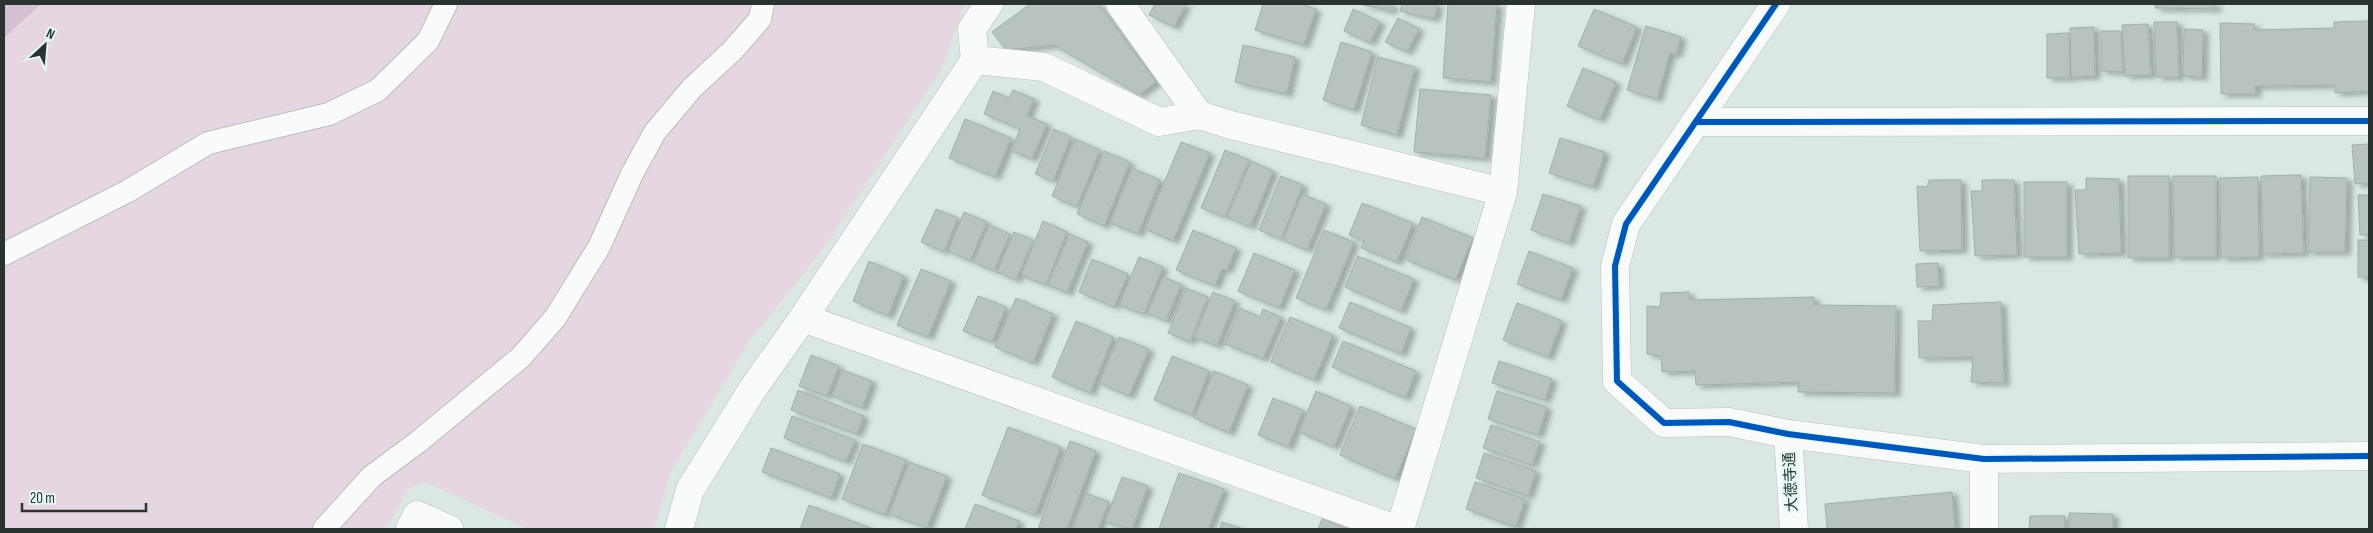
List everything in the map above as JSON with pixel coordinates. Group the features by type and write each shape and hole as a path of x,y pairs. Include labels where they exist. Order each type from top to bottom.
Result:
{"street":[{"path":"679,529 690,490 752,390 803,318 975,60 972,29 989,4"},
{"path":"1120,4 1199,115"},
{"path":"1400,529 1503,192 1521,4"},
{"path":"1776,4 1626,224 1616,266 1617,381 1664,423 1729,422 1788,434 1984,459 2369,456"},
{"path":"975,60 1044,68 1159,122 1199,115 1231,125 1503,192"},
{"path":"1696,122 2369,121"},
{"path":"803,318 1396,529"},
{"name":"大徳寺通","path":"1788,434 1794,529"},
{"path":"1984,459 1984,529"},
{"path":"410,529 417,515 449,529"}],"lane":[{"path":"4,254 128,191 208,143 329,114 378,90 428,41 446,4"},
{"path":"324,529 372,476 418,442 521,357 555,318 599,247 632,174 655,132 692,88 732,51 760,19 763,4"}],"shaded area":[{"path":"4,4 965,4 941,70 824,248 749,341 670,473 654,529 528,529 425,482 409,488 386,529 4,529"},
{"path":"4,4 41,4 4,38"}],"building":[{"path":"1030,4 1098,4 1156,82 1139,95 1054,45 1006,50 992,32"},
{"path":"1155,4 1186,4 1174,27 1149,15"},
{"path":"1263,4 1301,4 1316,9 1304,45 1255,30"},
{"path":"1359,4 1393,4 1391,11"},
{"path":"1402,4 1438,4 1434,19 1400,11"},
{"path":"1448,4 1497,4 1491,82 1443,78"},
{"path":"2155,4 2216,4 2216,9 2155,8"},
{"path":"1353,9 1380,22 1370,43 1344,31"},
{"path":"1594,9 1637,27 1622,64 1578,46"},
{"path":"1398,18 1419,29 1407,52 1385,42"},
{"path":"2369,21 2369,91 2335,93 2335,85 2255,86 2256,94 2221,94 2220,23 2254,24 2254,30 2334,28 2334,22"},
{"path":"2154,22 2177,22 2179,77 2156,77"},
{"path":"2148,24 2151,75 2125,76 2122,25"},
{"path":"1646,26 1681,37 1676,55 1670,53 1657,99 1627,90"},
{"path":"2094,27 2095,76 2071,77 2070,28"},
{"path":"2184,29 2203,30 2202,77 2183,76"},
{"path":"2101,31 2121,31 2123,72 2101,71"},
{"path":"2069,33 2070,78 2047,78 2047,34"},
{"path":"1341,42 1372,52 1354,110 1323,100"},
{"path":"1243,45 1295,57 1287,94 1235,82"},
{"path":"1378,57 1415,67 1397,135 1361,125"},
{"path":"1583,68 1616,82 1600,120 1567,106"},
{"path":"1420,89 1491,95 1485,158 1414,152"},
{"path":"1013,90 1034,99 1027,116 1047,124 1032,159 1011,151 1020,129 984,114 993,91 1009,98"},
{"path":"965,119 1011,138 995,177 949,158"},
{"path":"1054,129 1071,137 1053,181 1035,174"},
{"path":"1560,138 1605,152 1593,187 1549,173"},
{"path":"1075,139 1100,150 1077,207 1052,196"},
{"path":"1181,142 1210,153 1173,241 1145,229"},
{"path":"2369,144 2369,183 2355,184 2352,145"},
{"path":"1225,150 1249,160 1225,217 1201,208"},
{"path":"1104,151 1130,162 1104,226 1077,214"},
{"path":"1251,161 1273,171 1250,227 1227,217"},
{"path":"1132,168 1160,180 1138,234 1110,223"},
{"path":"2301,175 2304,253 2263,254 2261,176"},
{"path":"1281,176 1303,185 1281,239 1259,230"},
{"path":"2128,176 2169,176 2169,258 2128,258"},
{"path":"2173,176 2216,176 2216,257 2174,257"},
{"path":"2258,177 2259,257 2221,258 2220,178"},
{"path":"2310,177 2347,178 2345,252 2308,252"},
{"path":"2086,178 2119,179 2121,253 2079,254 2075,190 2086,190"},
{"path":"1929,180 1961,180 1962,250 1920,251 1917,186 1927,187"},
{"path":"1982,180 2014,180 2017,255 1975,256 1971,191 1982,191"},
{"path":"2024,182 2067,182 2067,257 2024,257"},
{"path":"1302,194 1326,204 1307,250 1283,240"},
{"path":"1543,194 1581,206 1569,243 1531,230"},
{"path":"2358,195 2369,195 2369,234 2360,235"},
{"path":"1362,203 1413,223 1397,262 1361,248 1364,241 1349,235"},
{"path":"936,209 958,218 944,252 921,242"},
{"path":"964,212 987,222 970,261 948,251"},
{"path":"1422,217 1473,238 1455,280 1405,259"},
{"path":"1043,221 1067,232 1046,285 1021,275"},
{"path":"989,225 1010,234 994,271 973,262"},
{"path":"1193,230 1236,248 1227,270 1222,269 1215,286 1176,270"},
{"path":"1324,230 1354,242 1326,310 1296,298"},
{"path":"1014,232 1033,240 1016,280 997,272"},
{"path":"1069,234 1088,242 1067,293 1048,285"},
{"path":"2358,240 2369,240 2369,277 2358,277"},
{"path":"1529,251 1573,268 1561,300 1517,284"},
{"path":"1254,253 1295,270 1279,308 1238,291"},
{"path":"1358,256 1414,279 1401,311 1345,287"},
{"path":"1139,257 1163,267 1144,314 1119,305"},
{"path":"1092,259 1128,274 1114,307 1079,292"},
{"path":"869,261 904,276 888,316 853,301"},
{"path":"1938,263 1939,286 1917,287 1916,264"},
{"path":"921,269 951,281 928,337 897,325"},
{"path":"1163,277 1181,284 1166,321 1147,313"},
{"path":"1186,288 1208,297 1190,342 1168,333"},
{"path":"1213,292 1235,301 1217,346 1194,337"},
{"path":"1689,292 1689,299 1693,300 1814,297 1814,305 1896,306 1895,393 1798,392 1799,382 1696,385 1695,371 1662,372 1661,356 1647,354 1647,306 1660,307 1661,293"},
{"path":"978,296 1006,307 992,342 963,331"},
{"path":"1016,298 1053,314 1033,363 995,347"},
{"path":"1350,302 1411,328 1401,354 1339,328"},
{"path":"2001,302 2004,383 1971,382 1973,357 1919,358 1918,321 1932,321 1933,305"},
{"path":"1517,303 1562,321 1548,357 1503,340"},
{"path":"1240,308 1260,317 1263,309 1281,317 1263,359 1225,344"},
{"path":"1290,317 1333,335 1314,380 1271,362"},
{"path":"1076,321 1113,337 1090,393 1052,377"},
{"path":"1119,337 1149,349 1129,396 1099,383"},
{"path":"1343,341 1416,371 1405,398 1332,367"},
{"path":"811,355 839,366 827,396 799,386"},
{"path":"1172,356 1209,371 1192,415 1154,400"},
{"path":"1499,361 1552,379 1545,400 1492,383"},
{"path":"842,370 872,381 862,408 832,396"},
{"path":"1214,371 1248,385 1229,433 1194,418"},
{"path":"798,390 864,416 857,434 791,410"},
{"path":"1316,391 1351,406 1334,447 1299,432"},
{"path":"1497,391 1547,407 1538,435 1488,419"},
{"path":"1273,398 1303,410 1288,447 1258,435"},
{"path":"1360,406 1416,429 1395,479 1340,455"},
{"path":"792,416 855,440 846,462 784,438"},
{"path":"1491,425 1540,442 1532,465 1483,448"},
{"path":"1008,427 1061,447 1035,515 982,495"},
{"path":"1070,441 1096,451 1067,529 1038,529"},
{"path":"863,444 906,460 885,515 842,499"},
{"path":"771,448 840,474 831,498 762,472"},
{"path":"1484,453 1536,471 1528,496 1476,478"},
{"path":"909,462 947,476 927,528 889,514"},
{"path":"1179,473 1224,489 1208,529 1159,529"},
{"path":"1122,477 1148,486 1132,529 1105,522"},
{"path":"1475,482 1525,499 1516,527 1466,509"},
{"path":"1952,492 1955,529 1827,529 1825,504"},
{"path":"1086,493 1109,502 1098,529 1073,529"},
{"path":"975,504 1019,521 1016,529 965,529"},
{"path":"809,505 873,529 800,529"},
{"path":"2069,513 2113,514 2113,529 2069,529"},
{"path":"2030,516 2065,516 2065,529 2029,529"},
{"path":"1322,519 1346,528 1349,529 1318,529"},
{"path":"1222,522 1243,529 1220,529"}],"cycle path":[{"path":"1776,4 1626,224 1615,266 1617,381 1664,423 1729,422 1788,434 1984,459 2369,456"},
{"path":"1696,122 2369,121"}]}
